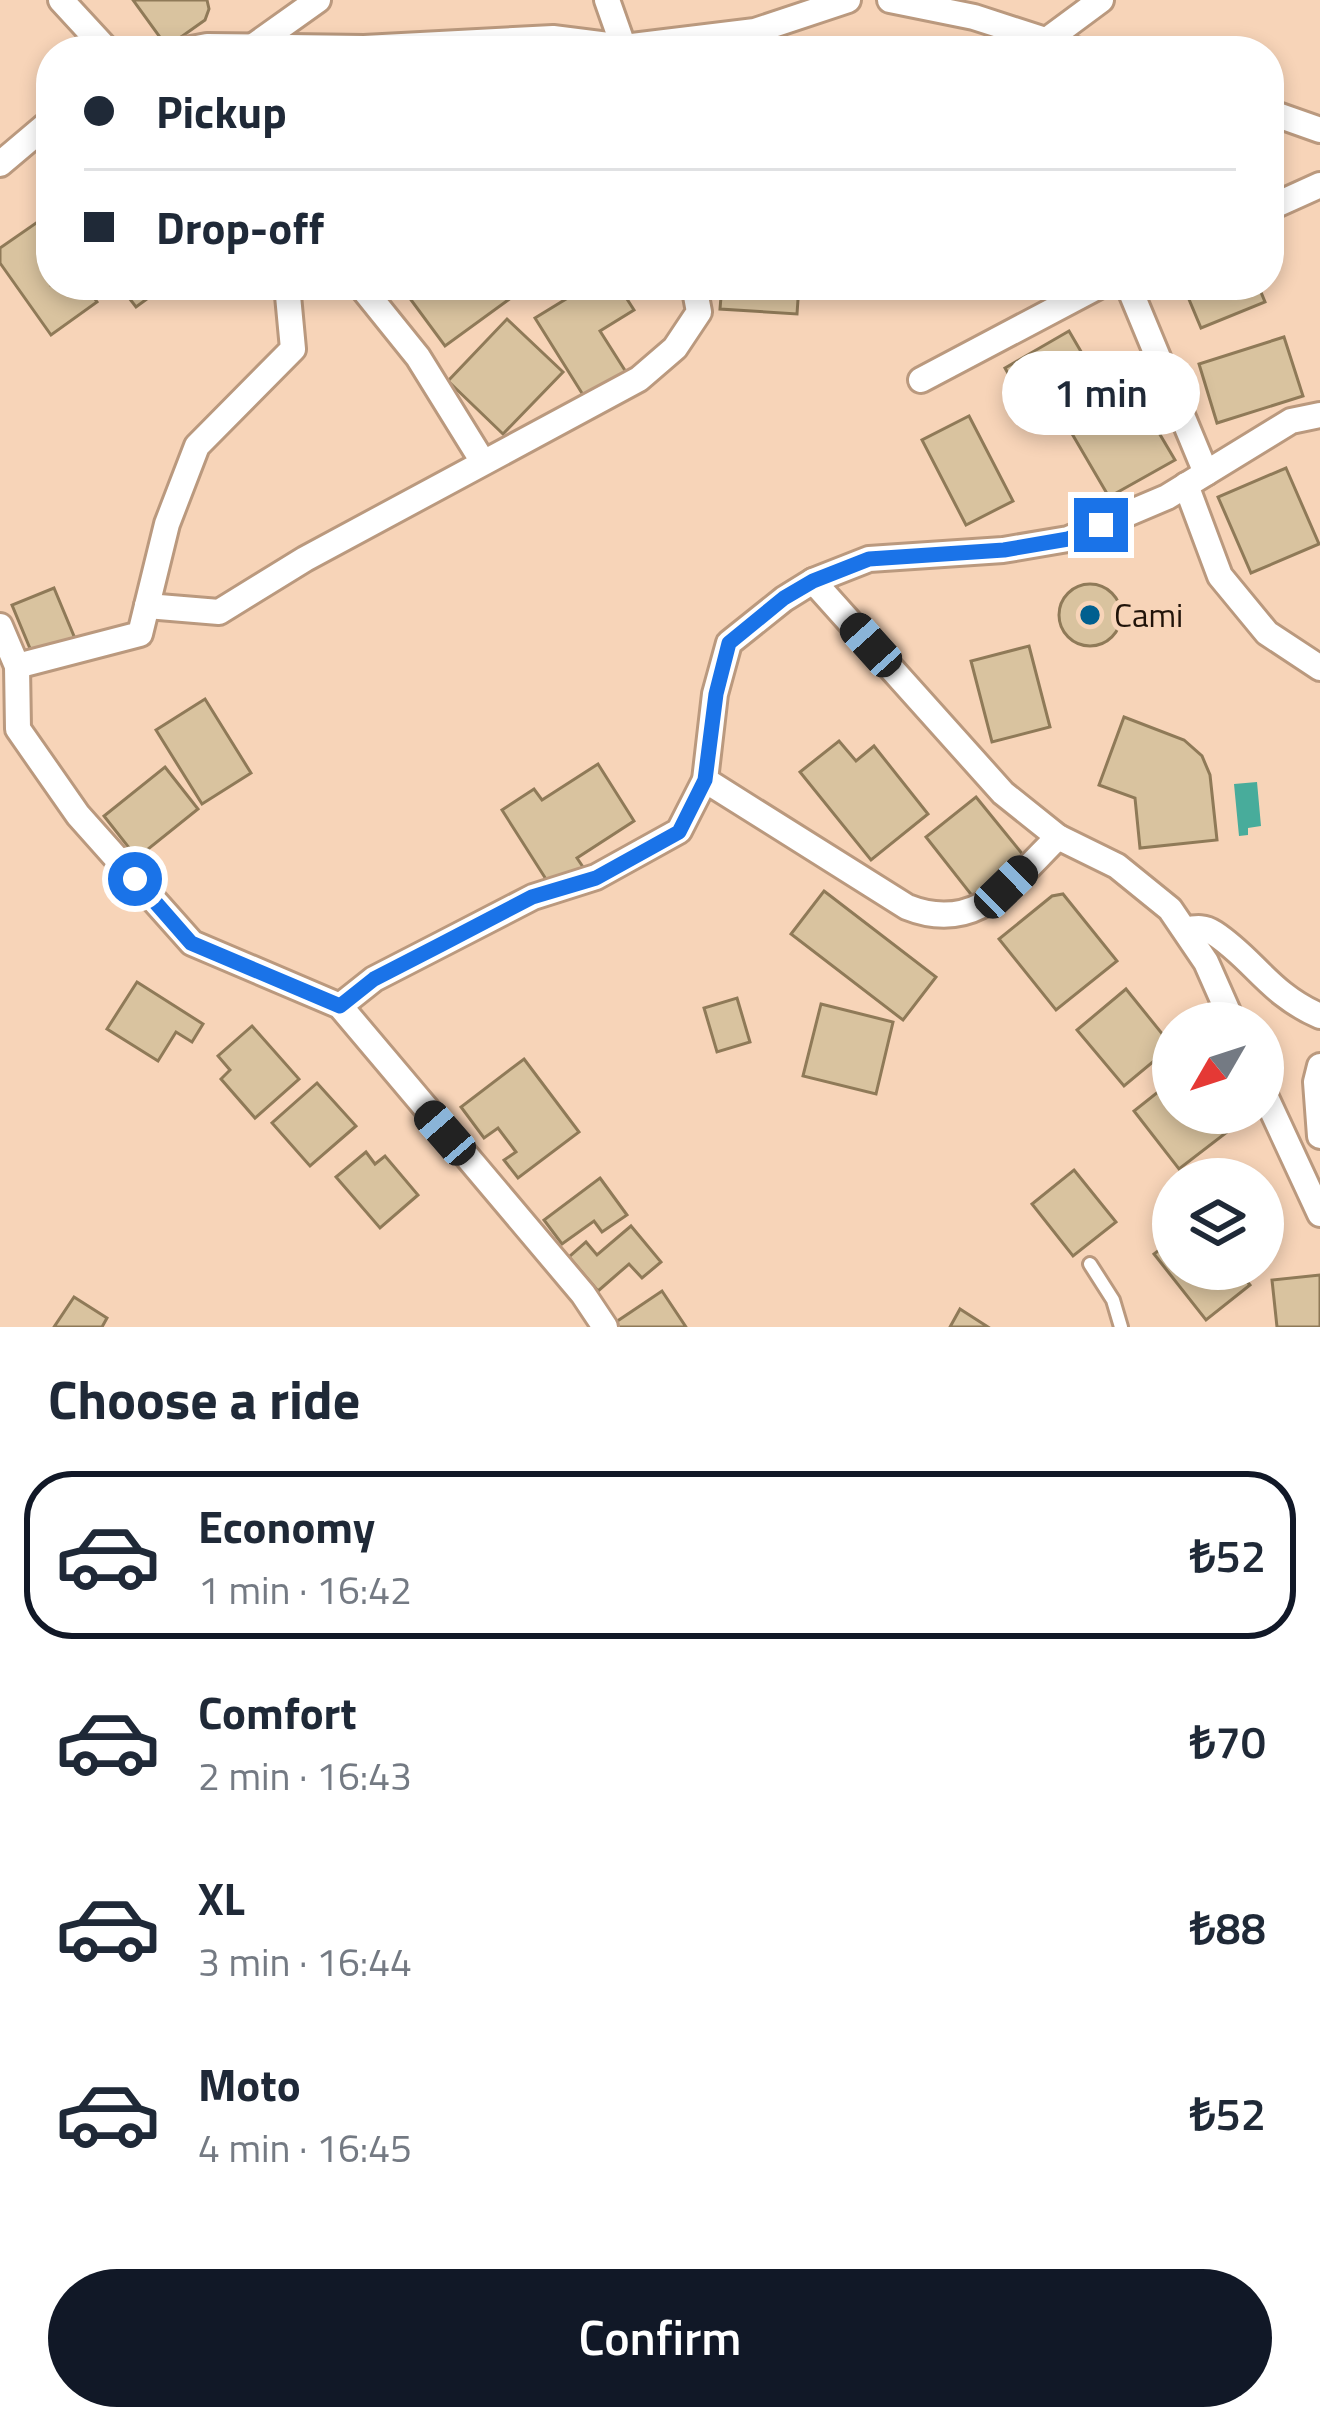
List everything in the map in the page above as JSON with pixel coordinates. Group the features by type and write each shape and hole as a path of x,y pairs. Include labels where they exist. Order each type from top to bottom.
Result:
{"street":[{"path":"61,0 94,36"},
{"path":"266,36 318,0"},
{"path":"607,0 619,36"},
{"path":"724,36 755,32 848,0"},
{"path":"890,0 974,17 1034,36"},
{"path":"1052,36 1101,0"},
{"path":"1284,117 1320,130"},
{"path":"0,164 36,134"},
{"path":"1284,201 1320,185"},
{"path":"16,666 140,634 167,524 197,446 293,349 288,300"},
{"path":"372,300 418,357 483,461"},
{"path":"147,606 219,612 305,559 639,380 675,348 699,312 697,300"},
{"path":"921,380 1072,300"},
{"path":"1133,300 1196,479 1220,576 1267,633 1320,668"},
{"path":"340,1006 374,979 532,897 596,878 679,832 705,780 716,694 729,643 745,626 813,581 869,559 1004,550 1068,539 1196,479 1291,421 1320,415"},
{"path":"813,581 1003,793 1058,837 1118,866 1144,885 1186,930 1224,1002"},
{"path":"0,626 16,666 9,702 18,728 79,815 191,943 340,1006 583,1294 605,1327"},
{"path":"705,780 908,907 932,917 956,917 981,906 1058,837"},
{"path":"1186,930 1213,932 1271,987 1320,1016"},
{"path":"1320,1066 1316,1082 1320,1136"},
{"path":"1283,1134 1320,1214"}],"lane":[{"path":"1090,1264 1113,1300 1121,1327"}],"water":[{"path":"1257,782 1261,826 1239,836 1234,784"}],"building":[{"path":"133,0 207,0 205,20 182,36 159,36"},
{"path":"36,223 36,300 97,302 51,335 0,263 0,248"},
{"path":"411,300 508,300 445,346"},
{"path":"564,300 628,300 634,310 600,331 626,372 585,398 535,318"},
{"path":"721,300 798,300 797,314 720,309"},
{"path":"1189,300 1264,300 1265,302 1201,328"},
{"path":"507,319 563,372 503,434 448,381"},
{"path":"1069,331 1104,391 1039,428 1005,368"},
{"path":"1284,337 1303,396 1217,423 1199,364"},
{"path":"1136,394 1175,460 1109,497 1071,432"},
{"path":"969,416 1013,501 966,525 922,440"},
{"path":"1286,468 1319,544 1251,573 1218,497"},
{"name":"Cami","path":"1090,584 1112,593 1121,615 1112,637 1090,646 1068,637 1059,615 1068,593"},
{"path":"54,588 76,641 34,658 12,605"},
{"path":"1029,646 1050,727 992,742 971,661"},
{"path":"205,699 251,773 202,804 156,730"},
{"path":"1124,717 1184,740 1202,756 1210,775 1217,840 1140,848 1135,798 1099,785"},
{"path":"839,741 856,761 874,746 928,814 871,860 800,772"},
{"path":"598,764 634,821 577,858 583,867 551,887 502,810 534,789 542,800"},
{"path":"165,767 198,809 137,858 104,816"},
{"path":"976,797 1028,861 977,902 926,837"},
{"path":"824,891 936,977 903,1020 791,934"},
{"path":"1063,894 1117,961 1056,1010 999,939 1052,896"},
{"path":"137,982 203,1024 192,1042 176,1032 158,1061 107,1029"},
{"path":"1126,989 1152,1021 1152,1063 1124,1086 1077,1030"},
{"path":"737,998 750,1042 717,1052 704,1008"},
{"path":"821,1004 893,1022 876,1094 803,1076"},
{"path":"252,1026 299,1079 255,1118 221,1079 230,1070 218,1056"},
{"path":"524,1059 579,1132 518,1178 504,1160 516,1152 498,1128 484,1138 461,1107"},
{"path":"317,1083 356,1126 310,1166 272,1123"},
{"path":"1152,1097 1152,1134 1224,1134 1193,1158 1170,1158 1134,1111"},
{"path":"366,1152 375,1164 385,1156 418,1195 380,1228 336,1177"},
{"path":"1074,1170 1116,1222 1073,1256 1032,1204"},
{"path":"600,1178 627,1215 602,1232 594,1221 562,1244 544,1220"},
{"path":"631,1226 661,1262 642,1278 629,1264 598,1291 569,1257 586,1242 597,1255"},
{"path":"1320,1275 1320,1327 1277,1327 1273,1290 1284,1290 1284,1279"},
{"path":"1182,1290 1244,1290 1206,1320"},
{"path":"662,1291 686,1327 615,1327 613,1324"},
{"path":"74,1297 107,1318 102,1327 54,1327"},
{"path":"960,1309 988,1327 950,1327"}],"place":[{"name":"Cami","path":"1090,615"}],"route":[{"path":"135,879 191,943 340,1006 374,979 532,897 596,878 679,832 705,780 716,694 729,643 784,598 869,559 1004,550 1068,539 1101,525"}]}
